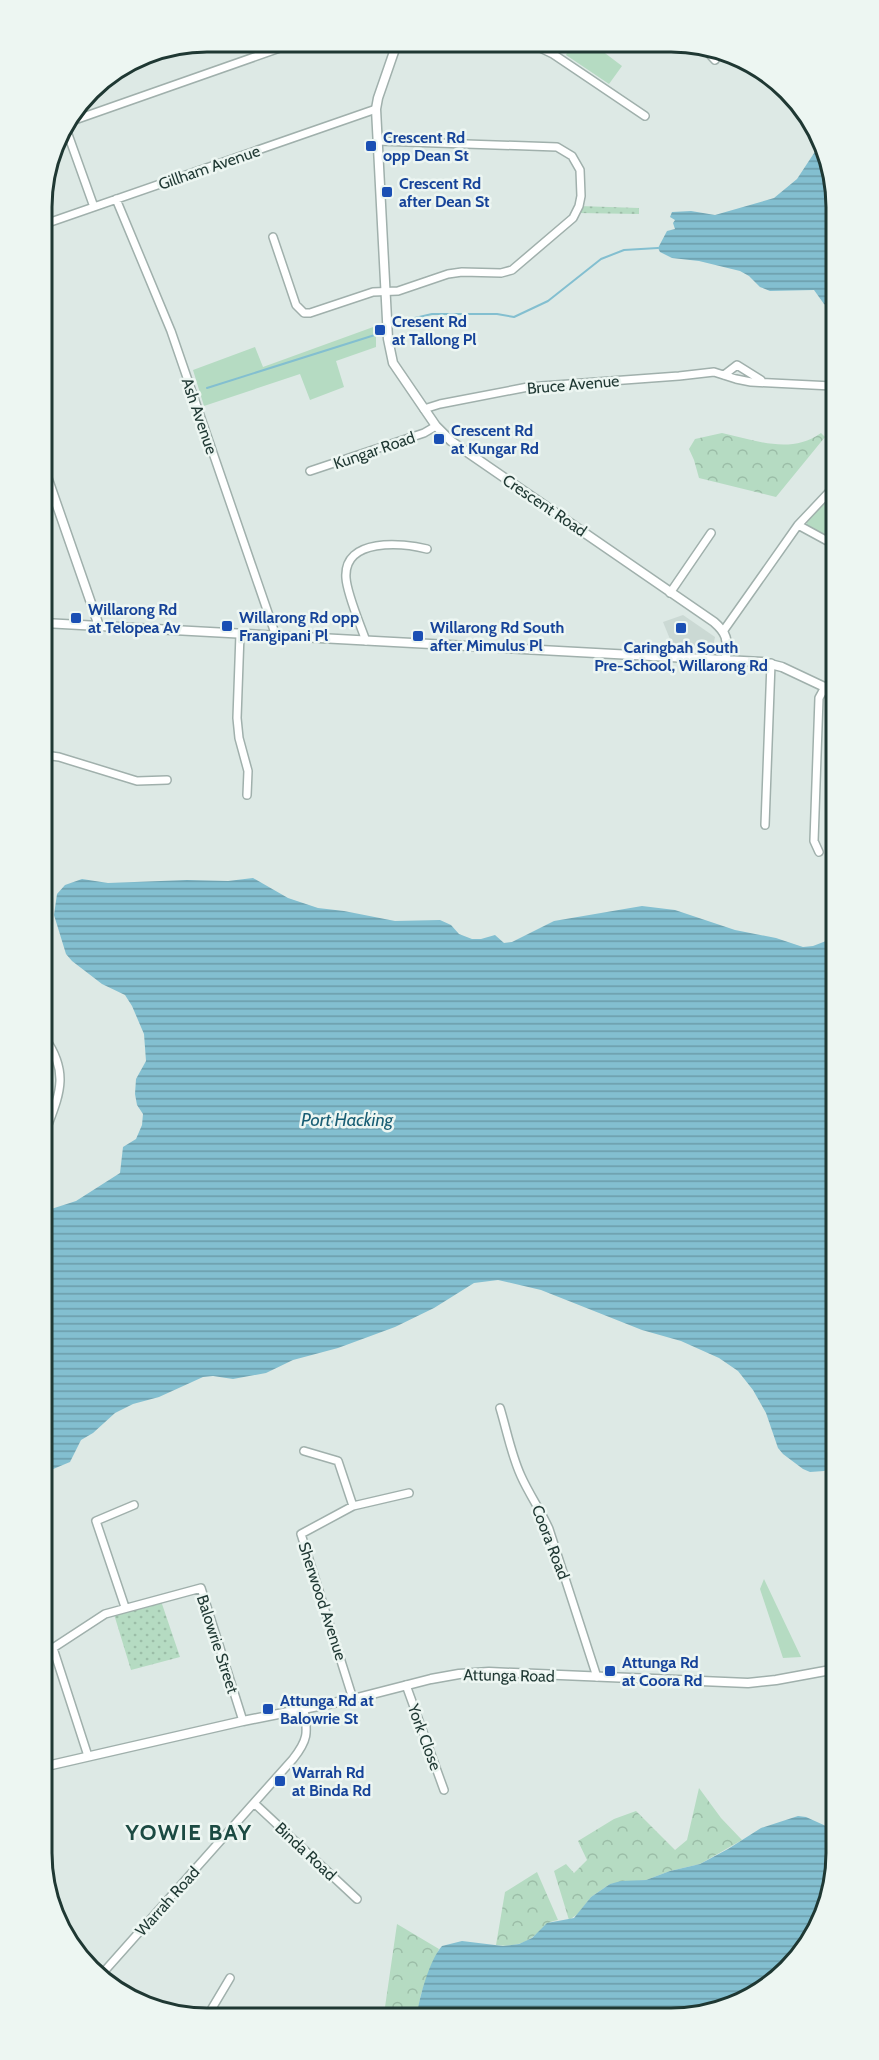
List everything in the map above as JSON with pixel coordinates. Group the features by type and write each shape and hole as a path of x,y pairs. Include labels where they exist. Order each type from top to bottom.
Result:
{"street":[{"path":"81,118 268,52"},
{"name":"Crescent Road","path":"395,52 380,91 376,110 385,291 391,357 436,426 451,441 724,630"},
{"path":"549,52 645,116"},
{"name":"Gillham Avenue","path":"53,221 376,110"},
{"path":"69,137 94,207"},
{"path":"273,237 296,304 304,313 315,313 373,292 398,291 448,274 501,273 512,270 577,213 582,196 576,162 566,151 557,147 378,141"},
{"name":"Ash Avenue","path":"116,199 171,331 276,636"},
{"name":"Bruce Avenue","path":"724,375 737,365 766,382"},
{"name":"Bruce Avenue","path":"424,409 528,387 714,372 736,380 826,386"},
{"name":"Kungar Road","path":"310,471 424,433 436,426"},
{"path":"53,493 99,626"},
{"path":"726,659 727,640 724,630 798,525 826,495"},
{"path":"798,525 826,540"},
{"path":"670,593 711,533"},
{"path":"366,641 346,579 351,559 368,549 387,543 427,549"},
{"path":"53,623 726,659 771,663 826,688"},
{"path":"240,634 237,718 239,738 248,771 247,795"},
{"path":"765,825 771,663"},
{"path":"819,852 814,841 816,759 819,698 826,692"},
{"path":"53,756 137,781 167,780"},
{"path":"52,1052 60,1074 59,1099 52,1115"},
{"name":"Coora Road","path":"500,1408 522,1479 541,1510 549,1530 597,1677"},
{"path":"304,1451 338,1461 353,1506 409,1493"},
{"path":"125,1607 96,1521 134,1504"},
{"name":"Sherwood Avenue","path":"353,1506 301,1534 353,1699"},
{"name":"Balowrie Street","path":"88,1756 53,1648 105,1614 201,1588 243,1721"},
{"name":"Attunga Road","path":"52,1765 243,1721 353,1699 445,1676 489,1672 748,1683 826,1671"},
{"name":"York Close","path":"406,1685 444,1790"},
{"name":"Warrah Road","path":"106,1969 293,1759 306,1741 304,1710"},
{"name":"Binda Road","path":"254,1803 357,1899"},
{"path":"212,2008 230,1978"}],"shaded area":[{"path":"683,615 715,637 713,647 672,644 663,622"}],"green space":[{"path":"567,52 604,52 622,66 609,84 566,55"},
{"path":"579,206 639,208 639,214 577,213"},
{"path":"376,326 376,347 336,361 344,387 310,400 300,374 204,406 193,370 255,347 263,367"},
{"path":"722,433 785,445 809,440 821,433 825,437 776,497 699,478 689,449 695,439"},
{"path":"826,500 826,538 807,528 807,519"},
{"path":"764,1579 801,1657 783,1658 760,1589"},
{"path":"160,1598 180,1657 131,1670 113,1611"},
{"path":"699,1788 721,1818 742,1840 700,1864 670,1871 646,1880 610,1884 591,1897 578,1914 569,1920 554,1871 566,1864 574,1873 587,1860 578,1841 614,1819 636,1811 675,1850 687,1840"},
{"path":"537,1872 558,1920 547,1924 534,1936 521,1943 496,1945 505,1892"},
{"path":"397,1924 439,1949 421,1994 418,2008 385,2008"}],"water":[{"path":"816,150 825,187 826,305 814,290 770,291 760,287 740,271 699,261 672,258 660,252 658,248 667,231 675,229 673,223 675,220 670,217 672,212 691,211 715,215 774,198 797,179"},
{"name":"Port Hacking","path":"253,878 288,898 318,908 395,921 440,920 451,925 459,934 472,939 495,935 504,943 512,942 554,921 642,906 675,910 735,930 776,938 803,947 826,941 826,1470 810,1472 783,1454 778,1448 766,1413 753,1390 738,1371 719,1358 681,1341 642,1330 541,1290 498,1280 474,1283 434,1308 395,1327 338,1348 293,1360 266,1373 233,1379 203,1377 159,1397 133,1404 115,1413 93,1433 81,1440 70,1462 52,1469 52,1209 76,1201 120,1173 123,1147 136,1139 142,1125 143,1114 137,1105 135,1094 136,1079 146,1061 144,1034 125,995 102,984 66,954 54,915 57,894 65,885 82,879 108,883 228,881"},
{"path":"798,1816 826,1826 824,1883 815,1912 795,1947 766,1976 740,1992 712,2002 672,2008 418,2008 430,1968 442,1946 462,1941 503,1946 519,1944 532,1938 547,1923 574,1918 591,1897 610,1884 646,1880 670,1871 700,1864 761,1828"}],"waterway":[{"path":"402,321 432,314 497,314 514,317 548,301 601,259 624,250 658,248"},
{"path":"207,388 378,334"}],"place":[{"name":"Crescent Rd opp Dean St","path":"371,146"},
{"name":"Crescent Rd after Dean St","path":"387,192"},
{"name":"Cresent Rd at Tallong Pl","path":"380,330"},
{"name":"Crescent Rd at Kungar Rd","path":"439,439"},
{"name":"Willarong Rd at Telopea Av","path":"76,618"},
{"name":"Willarong Rd opp Frangipani Pl","path":"227,626"},
{"name":"Caringbah South Pre-School, Willarong Rd","path":"681,628"},
{"name":"Willarong Rd South after Mimulus Pl","path":"418,636"},
{"name":"Attunga Rd at Coora Rd","path":"610,1671"},
{"name":"Attunga Rd at Balowrie St","path":"268,1709"},
{"name":"Warrah Rd at Binda Rd","path":"280,1781"}],"district":[{"name":"YOWIE BAY","path":"189,1832"}]}
